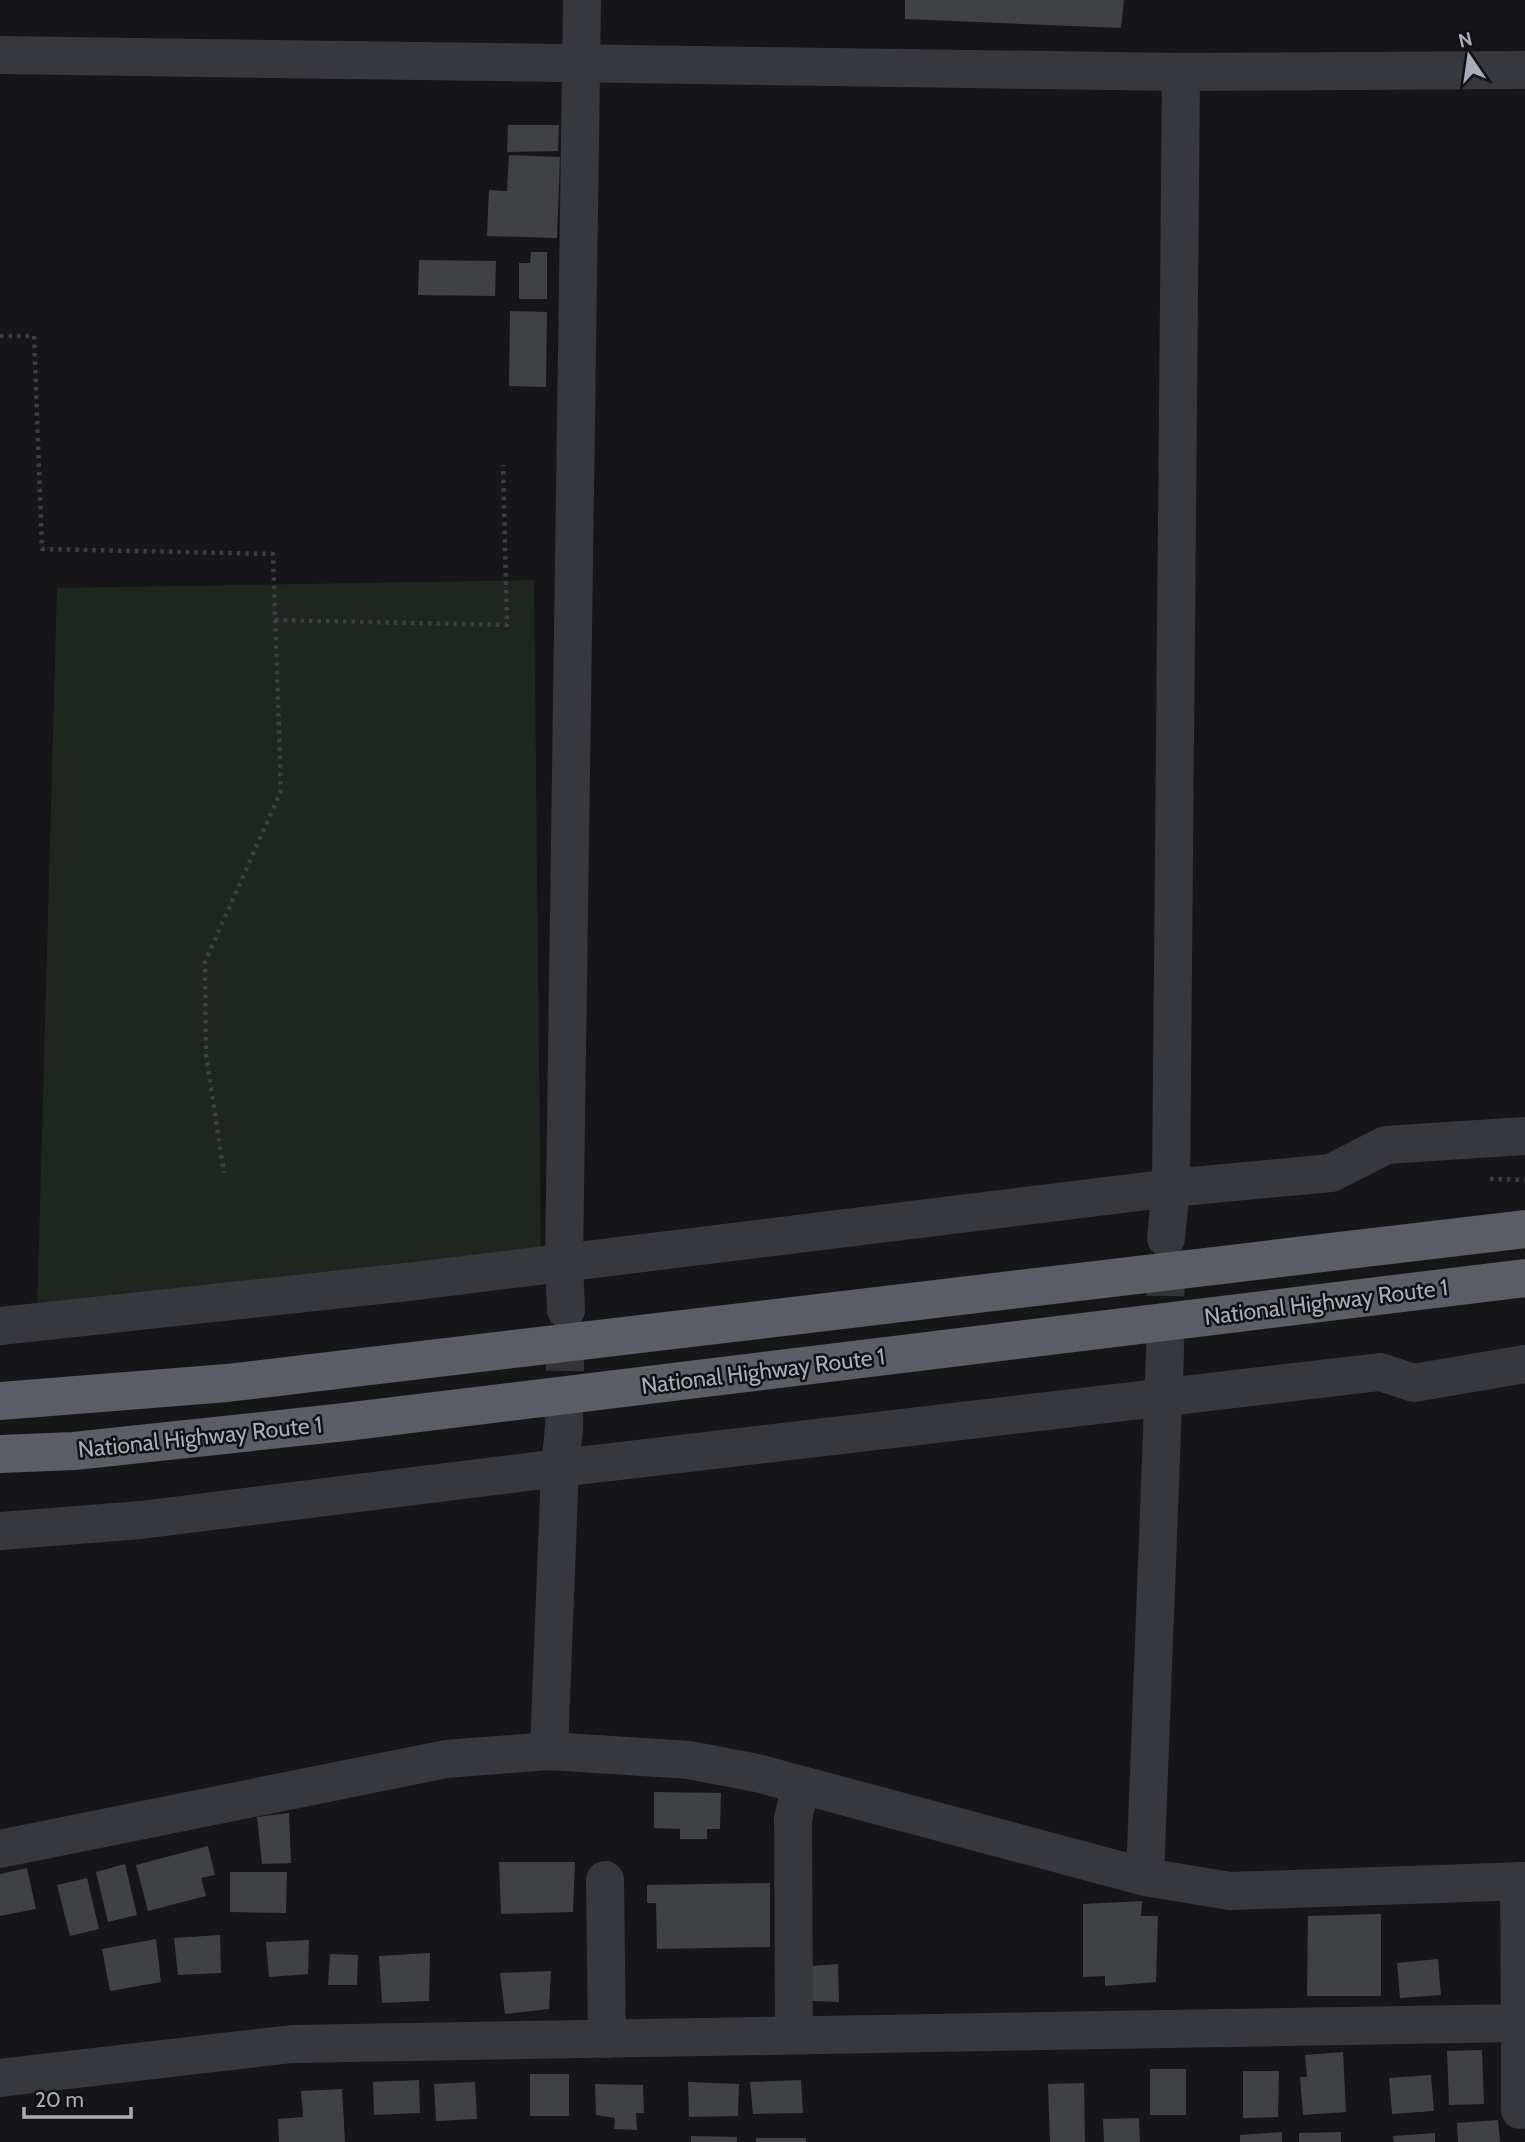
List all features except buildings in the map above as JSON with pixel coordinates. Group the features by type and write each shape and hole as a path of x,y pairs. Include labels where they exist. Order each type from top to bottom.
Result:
{"highway":[{"path":"0,1402 227,1383 1525,1229"},
{"name":"National Highway Route 1","path":"0,1454 74,1451 345,1422 1525,1278"}],"street":[{"path":"566,1310 564,1263 582,0"},
{"path":"0,55 1181,72 1525,70"},
{"path":"1166,1238 1171,1188 1181,72"},
{"path":"0,1326 416,1281 1171,1188 1331,1173 1386,1145 1525,1136"},
{"path":"1145,1877 1165,1353"},
{"path":"0,1531 141,1520 1380,1372 1414,1383 1525,1364"},
{"path":"550,1751 560,1468 564,1428"},
{"path":"0,1849 446,1759 550,1751 689,1760 757,1773 1145,1877 1230,1891 1522,1881 1520,2110"},
{"path":"794,2035 793,1819 801,1785"},
{"path":"605,1880 607,2039"},
{"path":"0,2078 292,2044 1520,2023"}],"path":[{"path":"0,336 34,337 42,549 273,554 281,791 205,962 206,1055 224,1173"},
{"path":"275,620 507,625 503,465"}],"shaded area":[{"path":"534,580 541,1248 37,1313 57,588"}],"tunnel":[{"path":"1165,1353 1166,1240"},
{"path":"564,1428 566,1311"}]}
